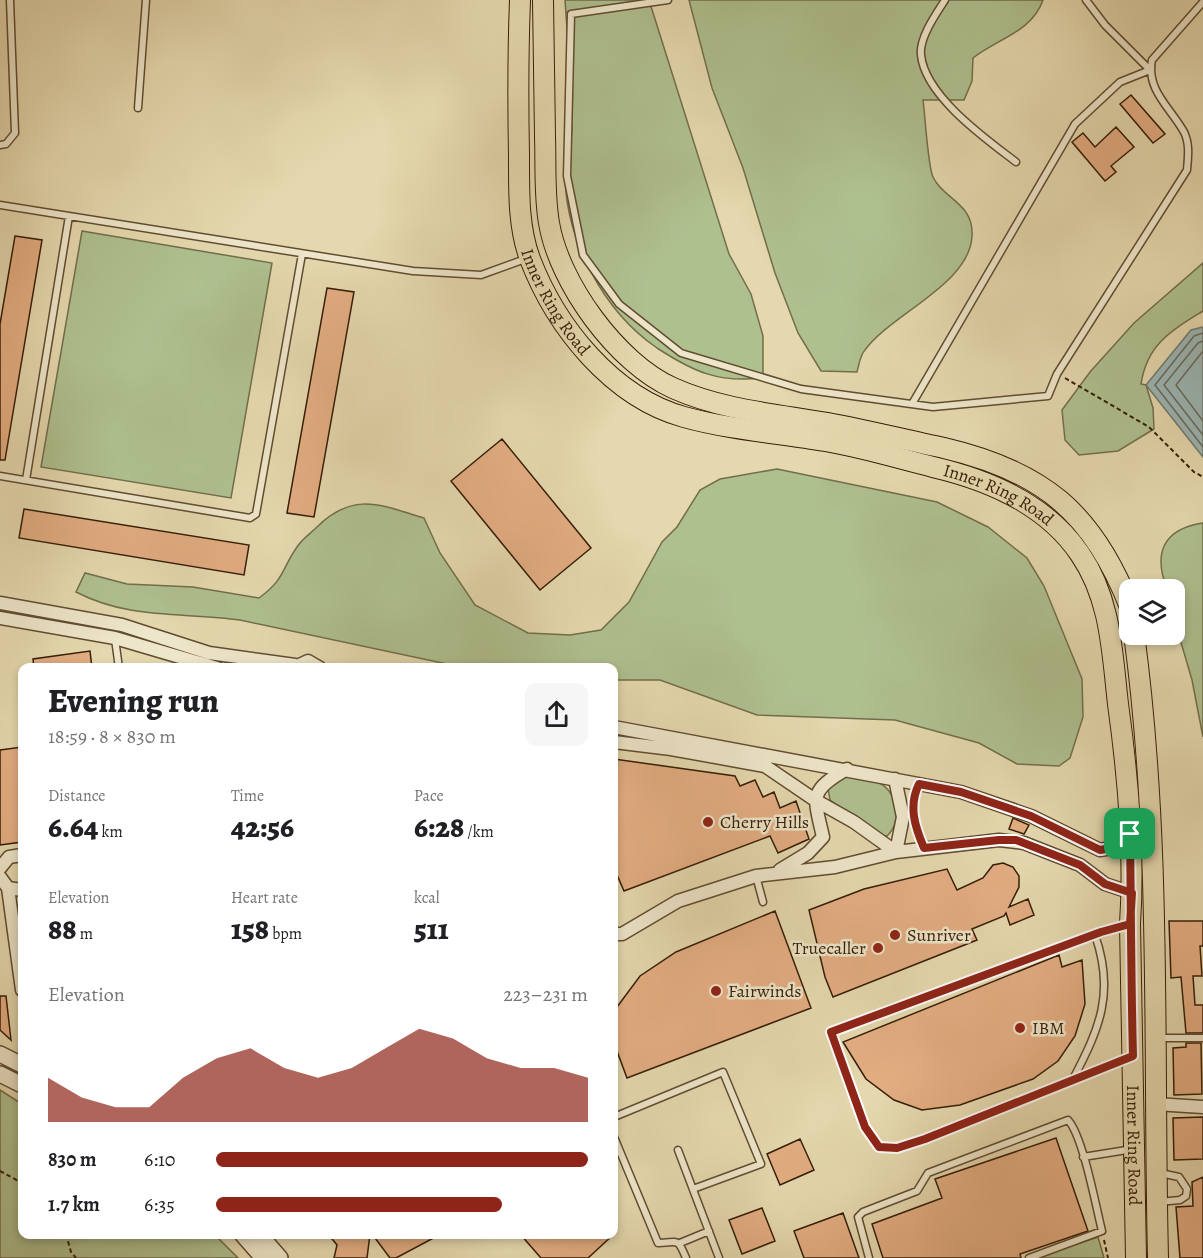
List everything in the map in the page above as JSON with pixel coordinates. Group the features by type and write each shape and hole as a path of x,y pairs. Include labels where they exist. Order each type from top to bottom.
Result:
{"main road":[{"name":"Inner Ring Road","path":"520,0 519,186 523,229 530,257 557,311 574,338 596,363 621,385 663,410 742,431 827,442 948,471 999,489 1056,525 1081,555 1096,583 1106,611 1112,639 1130,834 1136,1258"},
{"name":"Inner Ring Road","path":"543,0 546,186 549,222 560,262 569,281 595,320 620,347 646,372 671,387 711,401 953,450 1016,470 1072,511 1099,542 1119,580"},
{"name":"Inner Ring Road","path":"1135,645 1142,693 1151,826 1158,1258"}],"street":[{"path":"0,603 122,625 209,653 274,663"},
{"path":"0,618 115,638 200,663"},
{"path":"618,728 961,792 1031,816 1100,850 1111,848 1130,834"},
{"path":"618,743 765,766 815,800 854,822 896,852"},
{"path":"776,872 808,853 823,837 815,800 824,782 847,769"},
{"path":"895,779 903,817 896,852"},
{"path":"618,934 678,901 756,876 835,867 896,852 999,840 1016,840 1080,865 1105,884 1132,893"},
{"path":"0,868 4,855"},
{"path":"0,877 8,888 18,961"},
{"path":"8,888 18,889"},
{"path":"0,1054 18,1063"},
{"path":"0,1074 18,1083"},
{"path":"1155,1104 1203,1107"},
{"path":"246,1239 263,1258"},
{"path":"263,1239 280,1258"}],"lane":[{"path":"0,145 6,144 15,133 10,0"},
{"path":"138,108 146,0"},
{"path":"668,0 571,14 567,176 583,255 619,304 681,352 801,389 933,406 1048,396 1058,374 1187,170 1188,147 1184,133 1152,85 1150,70 1152,60 1203,2"},
{"path":"945,0 921,48 926,69 935,87 958,114 1016,162"},
{"path":"1086,0 1105,25 1150,70"},
{"path":"912,404 1075,124 1120,82 1150,70"},
{"path":"0,205 413,271 481,275 530,257"},
{"path":"26,480 69,216"},
{"path":"0,476 250,518 256,514 302,254"},
{"path":"115,638 118,663"},
{"path":"919,784 914,795 913,810 915,828 924,848"},
{"path":"756,876 763,902"},
{"path":"1130,924 831,1032 865,1127 879,1147 897,1148 925,1139 1133,1056"},
{"path":"1073,1080 1100,1023 1103,973 1095,935"},
{"path":"1154,1038 1203,1038"},
{"path":"618,1115 723,1072 761,1164 693,1189"},
{"path":"869,1258 858,1217 863,1212 916,1191 928,1173 1068,1120 1073,1125 1083,1157 1102,1231 1029,1258"},
{"path":"618,1147 658,1242 675,1240 680,1243 686,1258"},
{"path":"1083,1157 1133,1149"},
{"path":"678,1150 719,1258"},
{"path":"1156,1172 1179,1177 1187,1189 1186,1196 1180,1200 1157,1202"},
{"path":"680,1243 709,1231"}],"path":[{"path":"1058,374 1149,427 1194,472 1203,477"},
{"path":"0,1171 18,1181"},
{"path":"1102,1231 1108,1258"},
{"path":"67,1239 71,1252 76,1258"}],"green space":[{"path":"565,0 649,0 729,254 751,294 763,336 763,378 733,379 707,374 683,364 657,348 638,333 620,314 604,294 591,271 580,248 567,198 565,167 572,128"},
{"path":"689,0 1043,0 1031,20 1013,34 973,58 972,81 964,100 923,100 931,171 938,184 968,216 972,236 968,253 958,269 944,284 892,324 863,352 857,372 821,371 798,333 775,273 743,168 712,88"},
{"path":"82,231 272,263 231,498 41,467"},
{"path":"1203,263 1203,311 1162,340 1144,370 1141,384 1146,385 1153,408 1154,429 1118,451 1079,455 1065,440 1062,410 1090,372 1134,323"},
{"path":"777,469 937,502 988,527 1027,558 1044,586 1082,679 1083,717 1070,758 1059,766 1017,764 979,743 895,720 757,715 660,680 618,680 618,663 442,663 240,620 136,611 96,601 76,592 85,573 127,584 193,587 259,598 274,585 299,544 317,527 343,509 368,504 424,518 440,553 475,605 528,633 570,635 601,630 629,602 662,542 677,527 700,490 720,479"},
{"path":"1203,523 1203,737 1192,680 1182,645 1185,645 1185,579 1164,579 1161,564 1165,545 1170,537 1189,526"},
{"path":"849,776 873,780 887,789 892,796 897,813 896,821 887,836 878,835 830,800 828,788 836,779"},
{"path":"0,1090 18,1101 18,1239 219,1239 238,1258 0,1258"},
{"path":"1098,1237 1104,1258 1042,1258 1043,1255"}],"water":[{"path":"1203,327 1203,457 1146,385 1191,330"}],"building":[{"path":"1131,95 1165,134 1153,143 1120,104"},
{"path":"1116,127 1134,147 1111,166 1116,172 1105,181 1072,142 1083,133 1095,147"},
{"path":"15,236 42,240 5,460 0,460 0,324"},
{"path":"327,288 354,292 314,517 287,513"},
{"path":"502,439 591,548 540,590 451,481"},
{"path":"24,509 249,545 244,575 19,538"},
{"path":"90,651 91,663 33,663 33,659"},
{"path":"18,748 18,843 0,845 0,750"},
{"name":"Cherry Hills","path":"618,760 735,776 740,786 755,780 763,797 774,792 780,808 796,801 809,839 778,853 770,836 624,891 618,877"},
{"path":"1013,818 1029,825 1024,834 1009,829"},
{"name":"Sunriver","path":"1003,863 1013,867 1019,876 1019,887 1009,907 1028,899 1034,915 1010,925 1006,913 1004,916 972,929 977,940 833,997 825,977 809,910 864,889 947,869 957,890 983,878 993,865"},
{"name":"Fairwinds","path":"775,911 811,1008 627,1078 618,1054 618,1006 640,976 676,952"},
{"path":"1169,921 1203,921 1203,946 1200,946 1202,976 1193,976 1195,1005 1203,1005 1203,1033 1186,1033 1181,977 1171,978"},
{"path":"1059,955 1062,967 1082,960 1085,1004 1075,1036 1058,1061 1033,1079 960,1105 922,1110 894,1100 866,1079 843,1042"},
{"path":"0,996 6,996 11,1040 0,1030"},
{"path":"1186,1043 1201,1043 1202,1094 1174,1095 1173,1048 1186,1047"},
{"path":"1203,1117 1203,1159 1174,1160 1173,1118"},
{"path":"1056,1138 1088,1231 1020,1254 1021,1258 883,1258 872,1224 942,1198 935,1179"},
{"path":"800,1139 814,1170 780,1185 767,1154"},
{"path":"1203,1177 1203,1258 1180,1258 1176,1207 1193,1206 1192,1182"},
{"path":"762,1208 775,1241 742,1254 729,1220"},
{"path":"843,1213 859,1258 804,1258 794,1231"},
{"path":"332,1239 369,1239 367,1258 334,1258 337,1245"},
{"path":"376,1239 432,1239 396,1258 390,1258"},
{"path":"524,1239 609,1239 588,1258 541,1258"}],"place":[{"name":"Cherry Hills","path":"708,822"},
{"name":"Sunriver","path":"895,935"},
{"name":"Truecaller","path":"878,948"},
{"name":"Fairwinds","path":"716,991"},
{"name":"IBM","path":"1020,1028"}],"route":[{"path":"1130,834 1111,848 1100,850 1031,816 961,792 919,784 914,795 913,810 915,828 924,848 1016,840 1080,865 1105,884 1132,893 1130,924 1101,932 987,973 831,1032 865,1127 879,1147 897,1148 925,1139 1133,1056 1130,924 1132,893 1130,834"}]}
